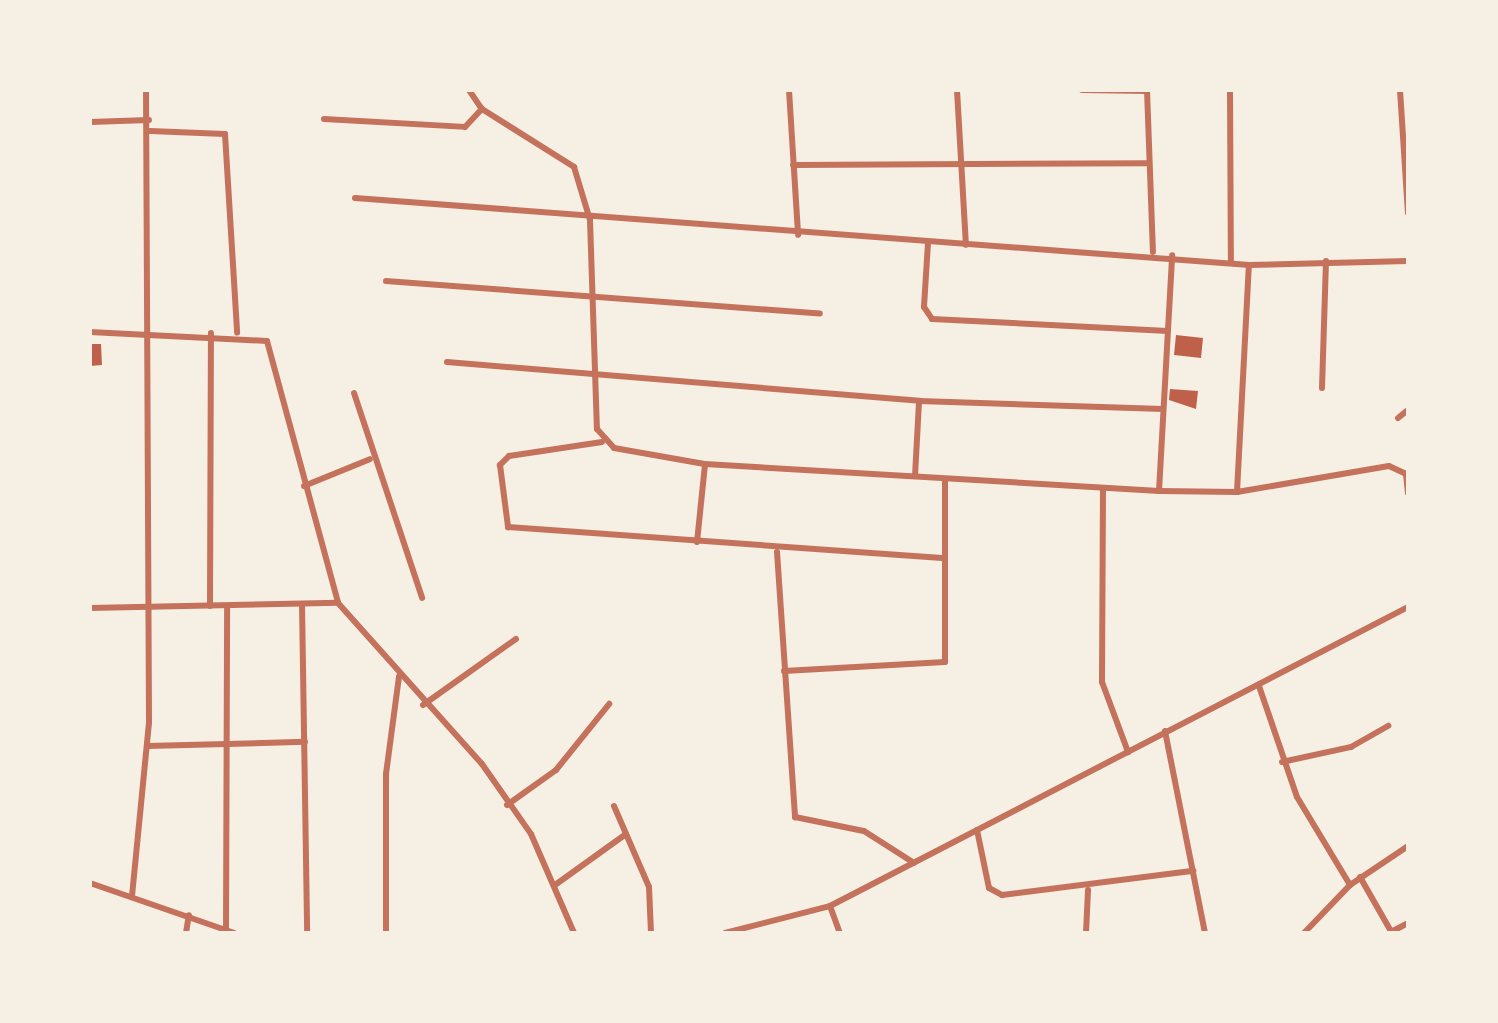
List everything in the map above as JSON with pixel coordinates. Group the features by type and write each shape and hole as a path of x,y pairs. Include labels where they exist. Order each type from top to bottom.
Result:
{"street":[{"path":"132,896 146,746 150,608 150,131 146,90"},
{"path":"468,90 482,110 574,167 590,220 602,442"},
{"path":"789,90 798,235"},
{"path":"957,90 966,245"},
{"path":"1082,90 1147,90 1153,252"},
{"path":"1230,90 1231,263"},
{"path":"1400,90 1408,213"},
{"path":"324,119 465,127 482,110"},
{"path":"90,122 149,120"},
{"path":"150,131 226,134 238,333"},
{"path":"793,165 1147,163"},
{"path":"355,198 798,235 1153,252 1249,265 1408,260"},
{"path":"928,243 924,307 932,319 1168,331"},
{"path":"1159,491 1172,255"},
{"path":"1322,388 1326,261"},
{"path":"1237,492 1249,265"},
{"path":"386,281 820,314"},
{"path":"90,332 238,333 276,353 304,486 338,602 423,706 453,728 507,805 555,886 574,933"},
{"path":"210,606 211,333"},
{"path":"447,362 597,380 920,401 1163,409"},
{"path":"354,392 370,459 422,598"},
{"path":"914,476 920,401"},
{"path":"1398,418 1408,410"},
{"path":"942,558 777,552 508,527 500,464 509,456 602,442 705,464 1103,490 1237,492 1389,466 1406,474 1408,493"},
{"path":"304,486 370,459"},
{"path":"697,542 705,464"},
{"path":"784,670 945,662 945,479"},
{"path":"1103,490 1102,682 1128,752"},
{"path":"777,552 795,817 864,831 914,863"},
{"path":"90,608 338,602"},
{"path":"302,604 307,933"},
{"path":"90,883 230,932 227,606"},
{"path":"725,933 830,906 1408,607"},
{"path":"423,706 516,639"},
{"path":"386,933 386,774 399,676"},
{"path":"1259,686 1282,762 1350,885"},
{"path":"507,805 556,770 609,704"},
{"path":"1282,762 1351,747 1388,726"},
{"path":"1165,732 1205,933"},
{"path":"146,746 305,742"},
{"path":"614,806 648,887 652,933"},
{"path":"977,830 994,893 1088,890 1193,870"},
{"path":"555,886 626,834"},
{"path":"1304,933 1350,885 1408,846"},
{"path":"1360,877 1392,932 1408,923"},
{"path":"1086,933 1088,890"},
{"path":"830,906 840,933"},
{"path":"186,933 189,915"}],"building":[{"path":"1176,335 1203,338 1201,358 1174,355"},
{"path":"90,344 101,344 102,365 90,366"},
{"path":"1170,389 1198,391 1196,409 1169,400"}]}
